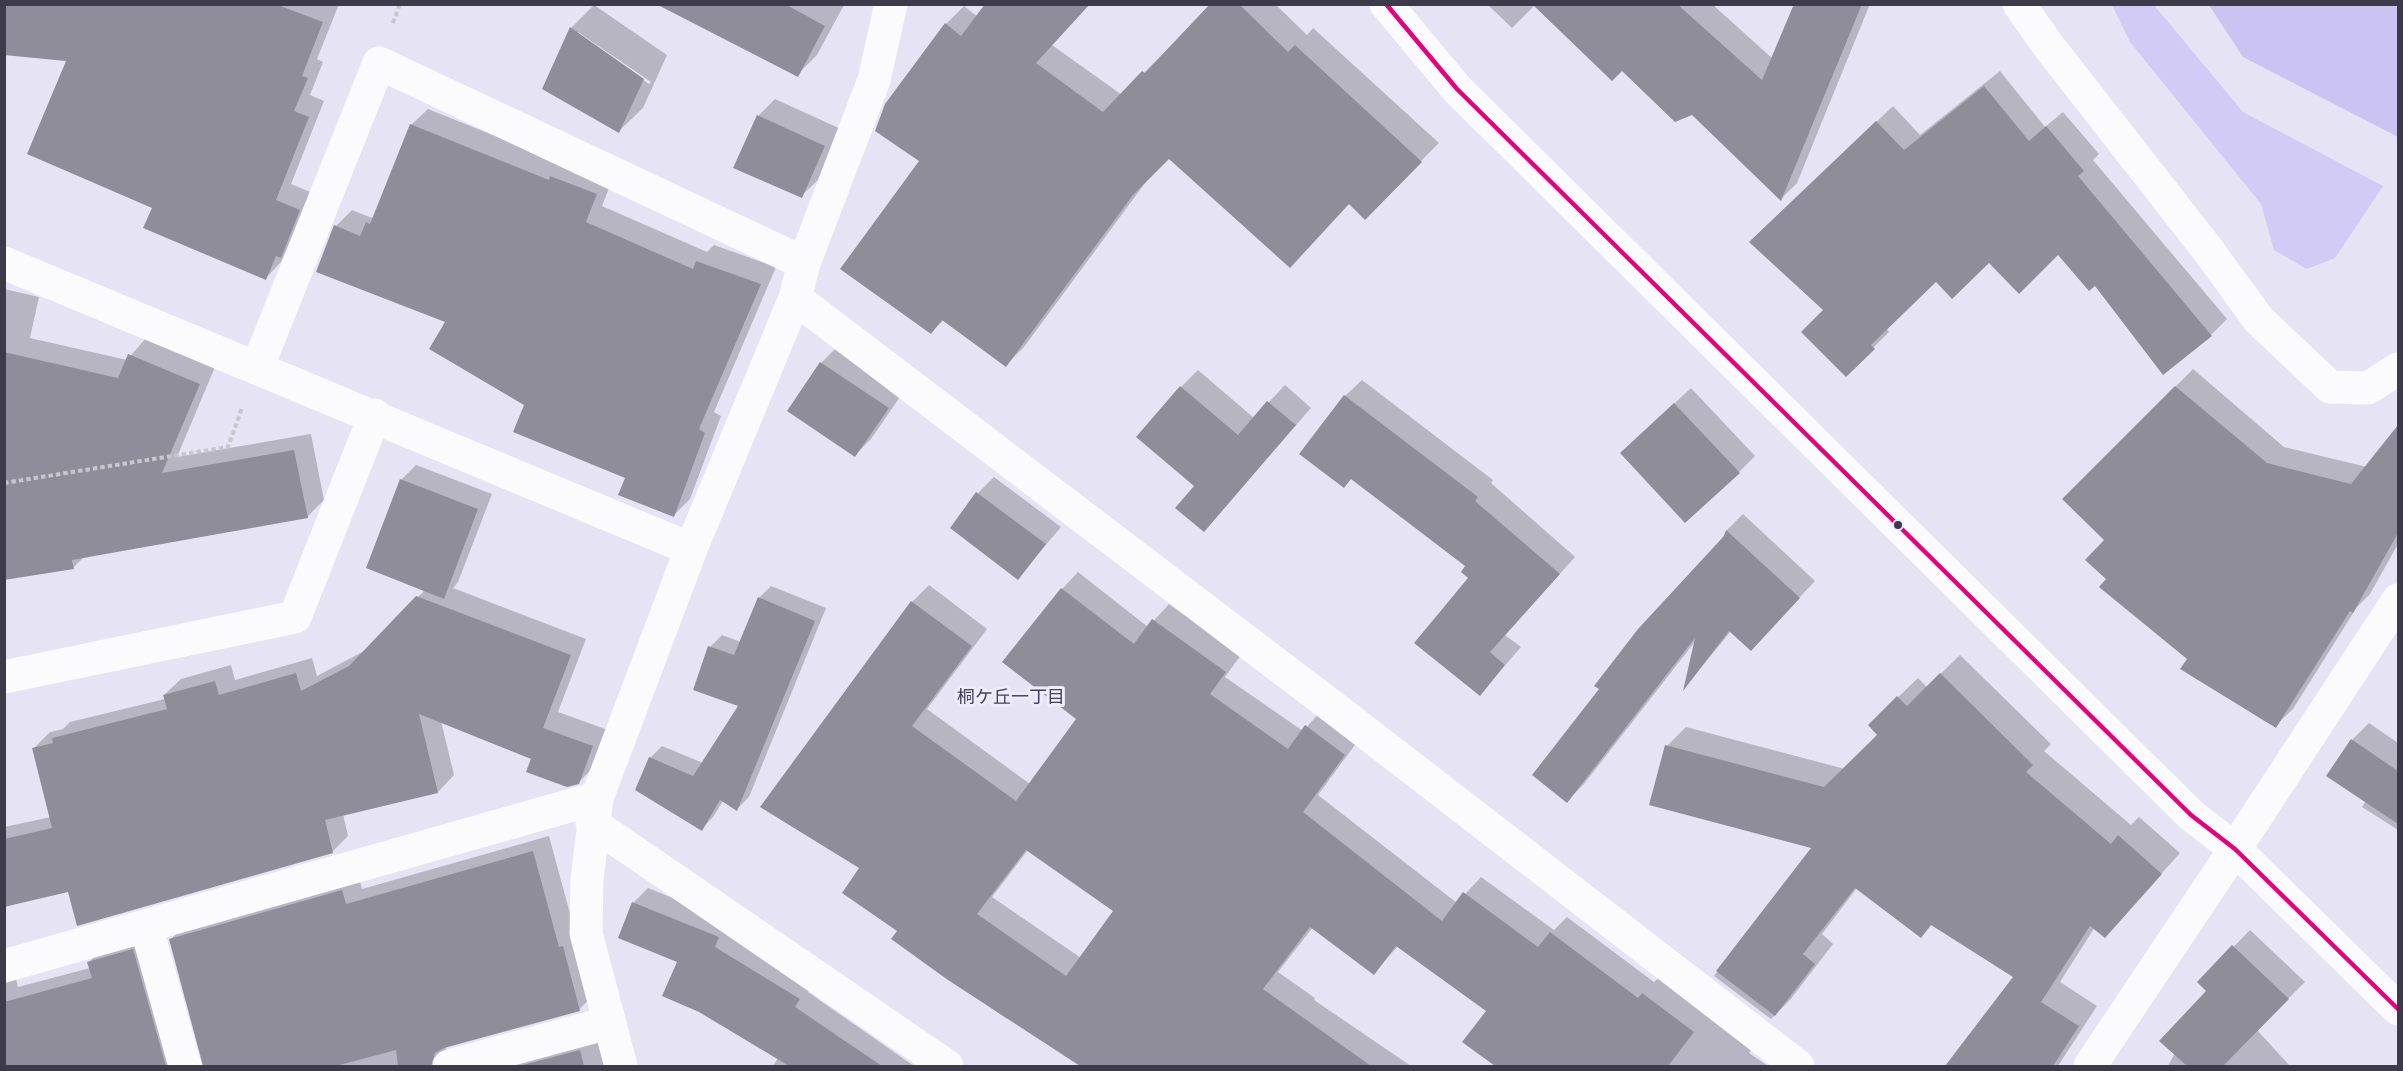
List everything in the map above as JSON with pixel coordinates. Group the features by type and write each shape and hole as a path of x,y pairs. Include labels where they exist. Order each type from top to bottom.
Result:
{"street":[{"path":"621,1066 586,933 594,810 691,549 795,298 804,263 874,80 891,4"},
{"path":"1386,4 1474,106 2191,815 2235,849 2398,1009"},
{"path":"2019,4 2047,44 2208,250 2259,320 2330,387 2368,388 2398,369"},
{"path":"257,368 379,63 804,263"},
{"path":"4,263 375,415 691,549"},
{"path":"795,298 1342,714 1798,1066"},
{"path":"4,677 295,617 375,415"},
{"path":"2090,1066 2398,600"},
{"path":"4,966 146,926 594,810"},
{"path":"594,810 947,1066"},
{"path":"146,926 185,1066"},
{"path":"449,1066 608,1023"}],"path":[{"path":"4,483 228,447 257,368"}],"shaded area":[{"path":"2112,5 2154,5 2243,112 2383,186 2335,258 2307,269 2274,250 2261,204 2130,42"},
{"path":"2209,5 2398,5 2398,137 2243,57"}],"building":[{"path":"4,4 275,4 323,22 302,76 308,78 294,111 309,117 276,200 300,210 281,258 276,256 266,280 143,228 152,208 27,154 66,61 4,55"},
{"path":"656,4 785,4 825,26 798,77"},
{"path":"985,4 1090,4 1036,63 1103,112 1142,71 1145,73 1210,4 1239,4 1288,52 1295,45 1422,162 1365,220 1349,204 1290,268 1169,159 1133,195 1006,367 942,320 931,334 840,269 919,161 875,131 885,104 945,23 961,36"},
{"path":"1532,4 1677,4 1762,80 1794,4 1862,4 1781,201 1692,115 1675,122 1622,71 1612,81"},
{"path":"570,27 644,79 619,133 542,89"},
{"path":"1984,86 2029,141 2046,126 2084,171 2078,176 2212,336 2163,375 2095,286 2089,291 2058,255 2019,294 1989,263 1952,299 1936,282 1871,345 1875,349 1846,377 1801,332 1823,310 1749,242 1876,121 1904,150"},
{"path":"757,115 825,146 802,198 733,168"},
{"path":"410,124 549,180 550,176 597,194 586,222 693,269 696,261 761,284 699,429 705,433 674,517 618,495 625,478 513,432 524,405 429,349 445,322 316,272 334,225 360,236 366,222 370,224"},
{"path":"4,352 118,378 128,354 200,384 162,473 294,450 308,518 72,560 74,569 4,580"},
{"path":"820,362 889,408 855,457 787,411"},
{"path":"1180,386 1238,435 1267,401 1296,425 1204,532 1175,508 1194,486 1136,437"},
{"path":"2175,386 2267,463 2351,484 2398,425 2398,533 2353,613 2350,611 2276,728 2180,669 2187,659 2099,587 2106,579 2085,560 2104,540 2062,499"},
{"path":"1344,395 1478,497 1475,501 1560,574 1490,652 1505,665 1480,696 1414,643 1468,578 1461,572 1465,566 1351,479 1344,488 1299,454"},
{"path":"1674,403 1740,473 1685,523 1620,453"},
{"path":"400,479 478,509 444,599 366,568"},
{"path":"976,492 1046,544 1018,580 950,528"},
{"path":"1726,530 1800,598 1751,651 1729,631 1683,691 1695,638 1567,803 1532,775 1599,689 1594,686 1638,629 1724,536"},
{"path":"1061,588 1134,644 1152,619 1226,672 1210,694 1288,749 1305,725 1345,755 1303,812 1442,921 1463,892 1538,947 1550,932 1638,998 1642,993 1694,1032 1668,1066 1495,1066 1462,1042 1486,1011 1396,946 1374,975 1310,927 1263,989 1371,1066 1080,1066 948,980 891,939 897,931 842,893 859,868 760,807 911,601 972,646 912,726 1016,801 1076,719 1002,662","holes":["1026,850 1113,911 1066,976 977,914"]},
{"path":"416,596 571,655 543,728 593,746 579,784 567,787 526,772 531,759 419,714 438,793 325,820 333,853 77,926 68,892 4,907 4,839 52,828 32,748 53,743 52,738 167,709 163,695 215,681 219,695 296,673 301,691 349,666"},
{"path":"758,597 815,621 737,811 720,800 702,831 635,790 649,757 693,776 738,706 693,690 708,646 734,655"},
{"path":"1940,673 2033,765 2026,772 2111,844 2118,835 2162,874 2105,938 2090,926 2041,1002 2079,1026 2053,1066 1945,1066 2013,977 1931,925 1921,938 1855,888 1803,954 1815,964 1775,1016 1716,971 1811,848 1649,805 1665,745 1824,787 1877,735 1868,725 1897,696 1907,706"},
{"path":"2351,739 2398,771 2398,824 2326,776"},
{"path":"533,851 559,947 563,946 580,1011 444,1048 435,1053 431,1066 398,1066 396,1050 336,1066 203,1066 169,939 342,890 346,904"},
{"path":"632,902 719,937 715,947 800,999 795,1007 882,1066 789,1066 699,1012 662,996 677,962 618,938"},
{"path":"2232,945 2289,999 2223,1066 2187,1066 2159,1041 2206,991 2197,982"},
{"path":"133,949 166,1066 4,1066 4,1002 92,978 87,962"},
{"path":"580,1050 584,1066 519,1066"}],"transit line":[{"path":"1386,4 1457,89 2191,815 2235,849 2398,1009"}],"district":[{"name":"桐ケ丘一丁目","path":"1011,698"}]}
